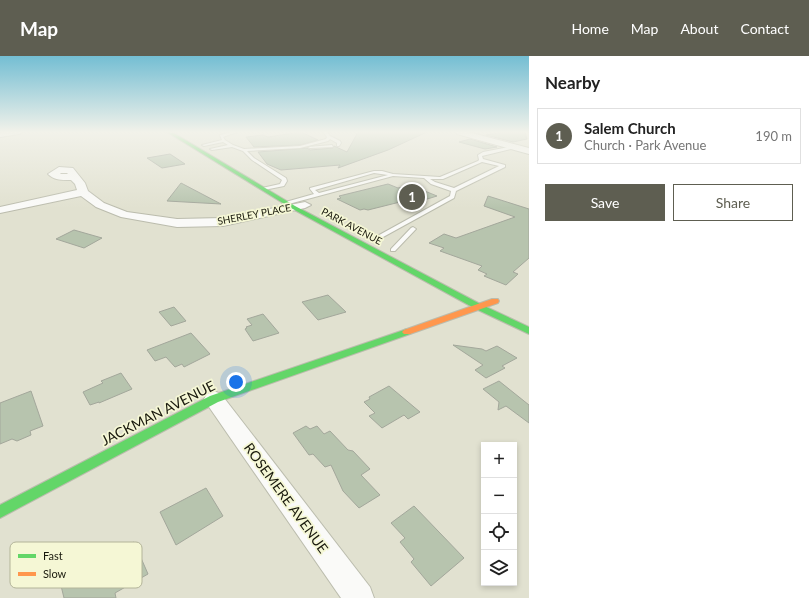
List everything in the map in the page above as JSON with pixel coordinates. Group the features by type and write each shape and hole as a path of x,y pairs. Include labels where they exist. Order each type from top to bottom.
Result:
{"main road":[{"name":"PARK AVENUE","path":"211,157 264,189 397,252"},
{"name":"PARK AVENUE","path":"225,157 275,187 295,204 479,307 529,331"},
{"name":"JACKMAN AVENUE","path":"0,512 214,398 479,307 499,303 482,294"}],"street":[{"name":"SHERLEY PLACE","path":"74,177 80,183 83,192 100,205 125,215 177,223 223,222 295,204"},
{"path":"0,210 83,192"},
{"name":"ROSEMERE AVENUE","path":"214,398 359,598"}],"lane":[{"path":"251,157 283,177 285,181 284,183 275,187 264,189"},
{"path":"318,195 312,189 374,172 382,172 393,175 425,177 441,178 481,160 503,166 454,190 433,183 425,177"},
{"path":"295,204 318,195 393,175"},
{"path":"374,240 452,197 454,190"},
{"path":"397,252 413,230"}],"building":[{"path":"175,157 185,164 162,168 147,158"},
{"path":"262,157 368,157 338,168 340,165 281,170 267,164"},
{"path":"181,183 221,204 167,201"},
{"path":"388,184 398,188 410,185 437,196 411,204 404,201 368,210 360,210 337,199 341,198 339,196"},
{"path":"488,196 529,209 529,258 513,272 518,274 506,285 484,276 487,274 478,270 482,266 440,251 444,248 429,243 444,234 456,238 515,217 484,206"},
{"path":"74,230 102,238 84,248 56,239"},
{"path":"328,295 346,312 318,320 302,302"},
{"path":"174,307 186,321 171,326 159,312"},
{"path":"263,314 279,333 253,341 245,329 247,328 246,327 252,325 247,319"},
{"path":"191,333 210,354 184,367 182,364 175,367 166,357 155,361 147,350"},
{"path":"453,345 482,349 486,351 497,346 517,358 502,366 505,368 486,378 475,370 483,365"},
{"path":"121,373 132,389 99,403 90,405 83,392 103,383 101,381"},
{"path":"499,381 529,405 529,423 506,406 498,410 499,402 483,389"},
{"path":"389,386 420,412 408,419 404,415 382,428 369,416 375,413 364,402 370,399 369,397"},
{"path":"31,391 43,426 30,431 31,435 17,441 12,439 0,444 0,403"},
{"path":"306,426 310,429 317,426 324,434 330,431 348,450 353,451 370,469 361,475 380,495 359,508 343,491 331,465 325,467 313,454 309,455 293,433"},
{"path":"206,488 223,516 176,545 160,512"},
{"path":"414,506 464,558 431,586 411,562 414,559 400,542 405,538 391,523"},
{"path":"142,560 148,574 142,577"},
{"path":"62,588 124,588 115,593 116,598 64,598"}],"traffic: fast":[{"path":"211,157 293,207 479,307 529,331"},
{"path":"0,512 214,399 407,332"}],"traffic: slow":[{"path":"407,332 495,301"}],"place":[{"name":"Salem Church","path":"412,197"}]}
